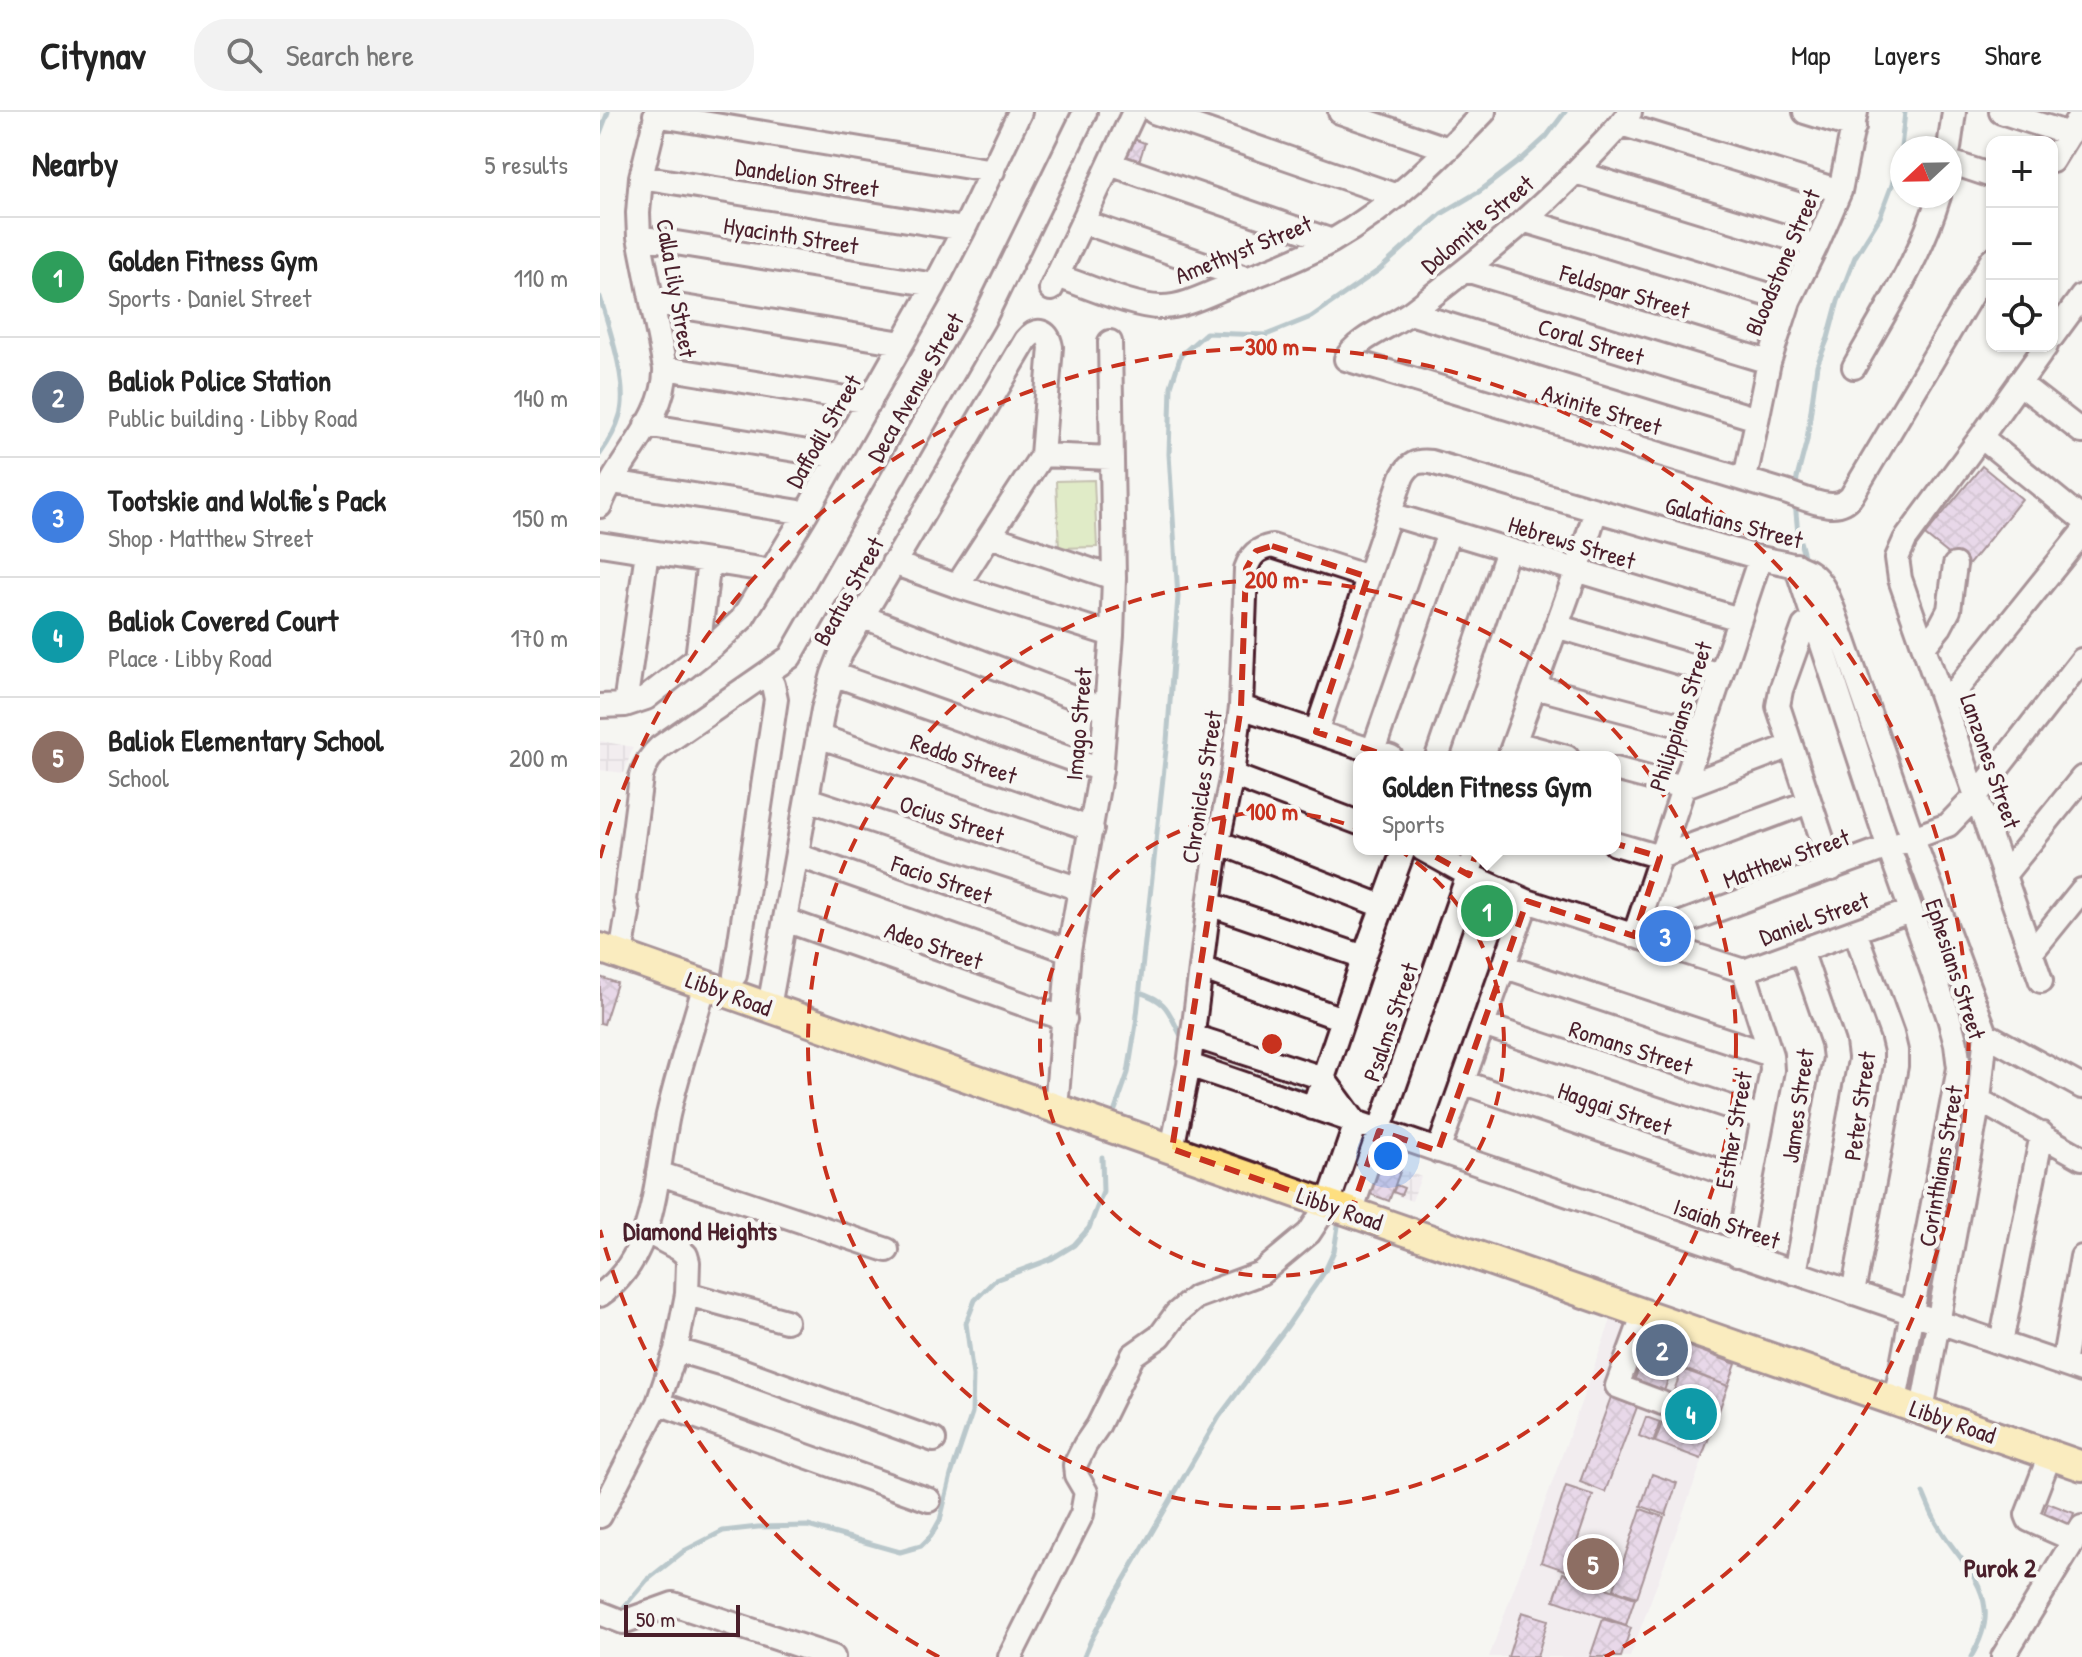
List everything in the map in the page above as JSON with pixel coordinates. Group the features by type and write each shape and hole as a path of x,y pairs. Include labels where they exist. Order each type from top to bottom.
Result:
{"main road":[{"name":"Libby Road","path":"611,951 2082,1466"}],"street":[{"name":"Deca Avenue Street","path":"986,303 1072,112"},
{"name":"Deca Avenue Street","path":"611,951 628,912 625,900 641,777 651,755 767,673 845,549 986,303 1085,112"},
{"path":"1134,112 1083,222 1248,279"},
{"path":"1154,112 1397,196"},
{"path":"1340,112 1448,149"},
{"name":"Amethyst Street","path":"1083,222 1054,283 1146,306 1180,304 1248,279 1332,241 1397,196 1484,112"},
{"path":"1805,112 1855,120"},
{"path":"1951,136 1954,112"},
{"path":"2001,112 2069,134"},
{"path":"2058,151 2082,112"},
{"name":"Daffodil Street","path":"600,706 625,705 646,698 729,633 742,619 935,285 993,171 1013,113"},
{"path":"656,114 993,171"},
{"name":"Calla Lily Street","path":"600,506 663,392 665,368 639,237 638,213 641,177 656,114"},
{"path":"1626,118 1840,191"},
{"name":"Dolomite Street","path":"1346,359 1354,347 1410,313 1526,221 1626,118"},
{"name":"Bloodstone Street","path":"1745,479 1769,362 1789,301 1840,191 1855,120"},
{"path":"1110,164 1332,241"},
{"path":"1962,166 1986,174"},
{"path":"1575,172 1816,246"},
{"name":"Dandelion Street","path":"641,177 964,229"},
{"path":"1854,367 1913,261 1935,208"},
{"path":"1526,221 1789,301"},
{"name":"Hyacinth Street","path":"639,237 935,285"},
{"name":"Feldspar Street","path":"1466,270 1769,362"},
{"name":"Axinite Street","path":"1346,359 1832,506 1843,504 1852,495 1986,270"},
{"path":"2058,329 2082,296"},
{"path":"653,302 902,343"},
{"name":"Coral Street","path":"1410,313 1757,419"},
{"name":"Beatus Street","path":"769,1007 818,736 833,674 842,651 1026,340 1040,331 1048,336 1051,347 1042,455"},
{"name":"Imago Street","path":"1056,1108 1069,951 1101,770 1112,635 1110,342"},
{"path":"2042,352 1981,437 2082,519"},
{"path":"665,368 870,402"},
{"path":"2019,383 2081,429"},
{"path":"646,425 838,457"},
{"name":"Lanzones Street","path":"1981,437 1905,540 1897,558 1900,579 2041,981"},
{"path":"957,586 1042,455 1111,458"},
{"name":"Galatians Street","path":"1390,514 1408,466 1424,461 1760,558 1796,565"},
{"path":"612,482 806,513"},
{"path":"1512,750 1596,510"},
{"path":"1316,732 1390,514"},
{"name":"Hebrews Street","path":"1390,514 1739,619"},
{"path":"1383,751 1449,532"},
{"path":"1944,705 2082,533"},
{"path":"990,536 1114,578"},
{"path":"600,544 772,571"},
{"name":"Chronicles Street","path":"1172,1149 1189,1065 1218,842 1232,775 1241,707 1245,577 1250,557 1272,546 1368,577"},
{"path":"1439,751 1508,550"},
{"path":"625,705 647,552"},
{"name":"Philippians Street","path":"1637,937 1660,857 1760,558"},
{"path":"697,658 709,561"},
{"path":"893,563 1112,635"},
{"name":"Ephesians Street","path":"1796,565 1824,616 1889,848 1956,1044 1959,1068 1913,1313 1908,1405"},
{"path":"1924,647 1949,610 1955,565"},
{"path":"861,616 1105,709"},
{"path":"1832,869 1780,715 1779,699 1804,626 1824,616 1913,839"},
{"path":"1556,626 1721,675"},
{"path":"1976,796 2082,660"},
{"path":"735,975 776,699 767,673"},
{"path":"833,674 1101,770"},
{"path":"1535,687 1702,731"},
{"path":"1241,707 1373,751"},
{"name":"Reddo Street","path":"818,736 1092,829"},
{"path":"1621,771 1683,787 1790,746"},
{"path":"1232,775 1353,821"},
{"path":"2004,875 2082,778"},
{"name":"Matthew Street","path":"1637,937 1948,825 1976,796"},
{"name":"Ocius Street","path":"807,799 1080,889"},
{"path":"1621,846 1660,857 1809,802"},
{"name":"Corinthians Street","path":"1913,839 1986,1034 1979,1100 1938,1322"},
{"path":"1218,842 1382,906"},
{"name":"Facio Street","path":"797,855 1069,951"},
{"path":"1313,1108 1402,855"},
{"name":"Daniel Street","path":"1433,855 1527,901 1744,971 1910,911"},
{"name":"Psalms Street","path":"1339,1208 1379,1131 1475,855"},
{"path":"2031,953 2082,890"},
{"path":"1438,1151 1527,901"},
{"path":"1209,904 1364,957"},
{"name":"Adeo Street","path":"785,920 1065,1019"},
{"name":"Peter Street","path":"1853,1293 1896,1066 1892,1034 1855,931"},
{"name":"James Street","path":"1795,1273 1835,1058 1833,1043 1801,950"},
{"path":"1503,966 1771,1055"},
{"path":"1201,968 1342,1019"},
{"name":"Esther Street","path":"1737,1254 1771,1081 1771,1055 1744,971"},
{"path":"600,1295 622,1277 632,1263 645,1231 669,1113 705,984"},
{"name":"Romans Street","path":"1483,1025 1763,1118"},
{"path":"1986,1034 2082,1087"},
{"path":"1010,1657 1082,1514 1086,1492 1076,1475 1075,1465 1131,1358 1160,1336 1176,1314 1196,1297 1261,1273 1339,1208 1356,1123 1323,1078 1193,1036"},
{"name":"Isaiah Street","path":"1189,1065 2072,1368"},
{"name":"Haggai Street","path":"1462,1082 1751,1182"},
{"path":"1979,1100 2082,1158"},
{"path":"2001,1343 2042,1134"},
{"path":"658,1173 887,1250"},
{"path":"600,1516 658,1403 676,1350 687,1294 686,1255 645,1231"},
{"path":"2072,1368 2082,1257"},
{"path":"687,1294 786,1321"},
{"path":"1644,1313 1617,1386 1662,1403"},
{"path":"1908,1405 1938,1322"},
{"path":"676,1350 730,1366 934,1440"},
{"path":"658,1403 929,1500"},
{"path":"2003,1657 2078,1533 2029,1520 2027,1515 2050,1455"},
{"path":"600,1613 623,1622 673,1604 833,1657"}],"highlighted area":[{"path":"1272,546 1368,577 1316,732 1432,771 1407,841 1469,875 1491,806 1660,857 1634,936 1527,901 1438,1151 1379,1131 1351,1212 1172,1149 1241,707 1246,569 1256,551"}],"shaded area":[{"path":"600,741 633,747 624,773 600,770"},
{"path":"1401,1169 1421,1177 1412,1201 1392,1194"},
{"path":"1612,1317 1738,1364 1630,1657 1489,1657"}],"green space":[{"path":"1094,480 1097,547 1059,548 1056,481"}],"building":[{"path":"1131,138 1145,143 1138,165 1124,160"},
{"path":"1982,466 2022,499 1966,568 1925,535"},
{"path":"600,977 617,983 604,1024 600,1023"},
{"path":"1381,1162 1401,1169 1389,1201 1370,1194"},
{"path":"1396,1185 1404,1188 1401,1195 1393,1192"},
{"path":"1652,1332 1682,1344 1672,1368 1643,1357"},
{"path":"1682,1344 1736,1364 1728,1386 1674,1365"},
{"path":"1643,1358 1672,1368 1664,1391 1634,1381"},
{"path":"1682,1369 1728,1386 1701,1459 1655,1442"},
{"path":"1611,1397 1637,1407 1605,1492 1580,1482"},
{"path":"1646,1417 1660,1422 1653,1442 1639,1436"},
{"path":"1652,1474 1677,1483 1666,1515 1641,1506"},
{"path":"1566,1486 1593,1495 1567,1571 1541,1562"},
{"path":"2048,1503 2074,1513 2069,1526 2043,1516"},
{"path":"1641,1509 1664,1517 1637,1597 1614,1589"},
{"path":"1563,1573 1635,1598 1626,1625 1554,1600"},
{"path":"1522,1612 1548,1620 1537,1657 1508,1657"},
{"path":"1603,1619 1631,1628 1621,1657 1590,1657"}],"waterway":[{"path":"600,133 608,112"},
{"path":"1115,1110 1128,1073 1136,1024 1167,741 1178,597 1169,454 1171,386 1181,355 1206,333 1266,335 1311,317 1379,270 1441,214 1480,191 1523,158 1546,137 1565,112"},
{"path":"1796,488 1807,440 1817,365 1855,257 1880,217 1892,185 1905,112"},
{"path":"600,297 617,356 622,388 620,415 600,454"},
{"path":"1795,502 1804,556"},
{"path":"1837,653 1850,693"},
{"path":"1924,914 1958,1001 1970,1055 1968,1103 1953,1183"},
{"path":"1139,992 1163,1005 1183,1039"},
{"path":"1272,1082 1313,1094"},
{"path":"618,1614 647,1580 684,1551 723,1531 808,1526 900,1552 921,1546 940,1520 972,1413 973,1376 966,1323 975,1300 995,1280 1051,1259 1074,1245 1089,1228 1103,1192 1102,1157"},
{"path":"1346,1191 1351,1176"},
{"path":"1084,1657 1114,1597 1219,1417 1325,1271 1334,1251 1339,1220"},
{"path":"1915,1377 1924,1339"},
{"path":"1923,1493 1945,1537 1973,1576 1983,1597 1984,1628 1971,1657"}],"place":[{"name":"Golden Fitness Gym","path":"1487,911"},
{"name":"Tootskie and Wolfie's Pack","path":"1665,936"},
{"name":"Baliok Police Station","path":"1662,1350"},
{"name":"Baliok Covered Court","path":"1691,1414"},
{"name":"Baliok Elementary School","path":"1593,1564"}],"district":[{"name":"Diamond Heights","path":"700,1230"},
{"name":"Purok 2","path":"2000,1567"}]}
